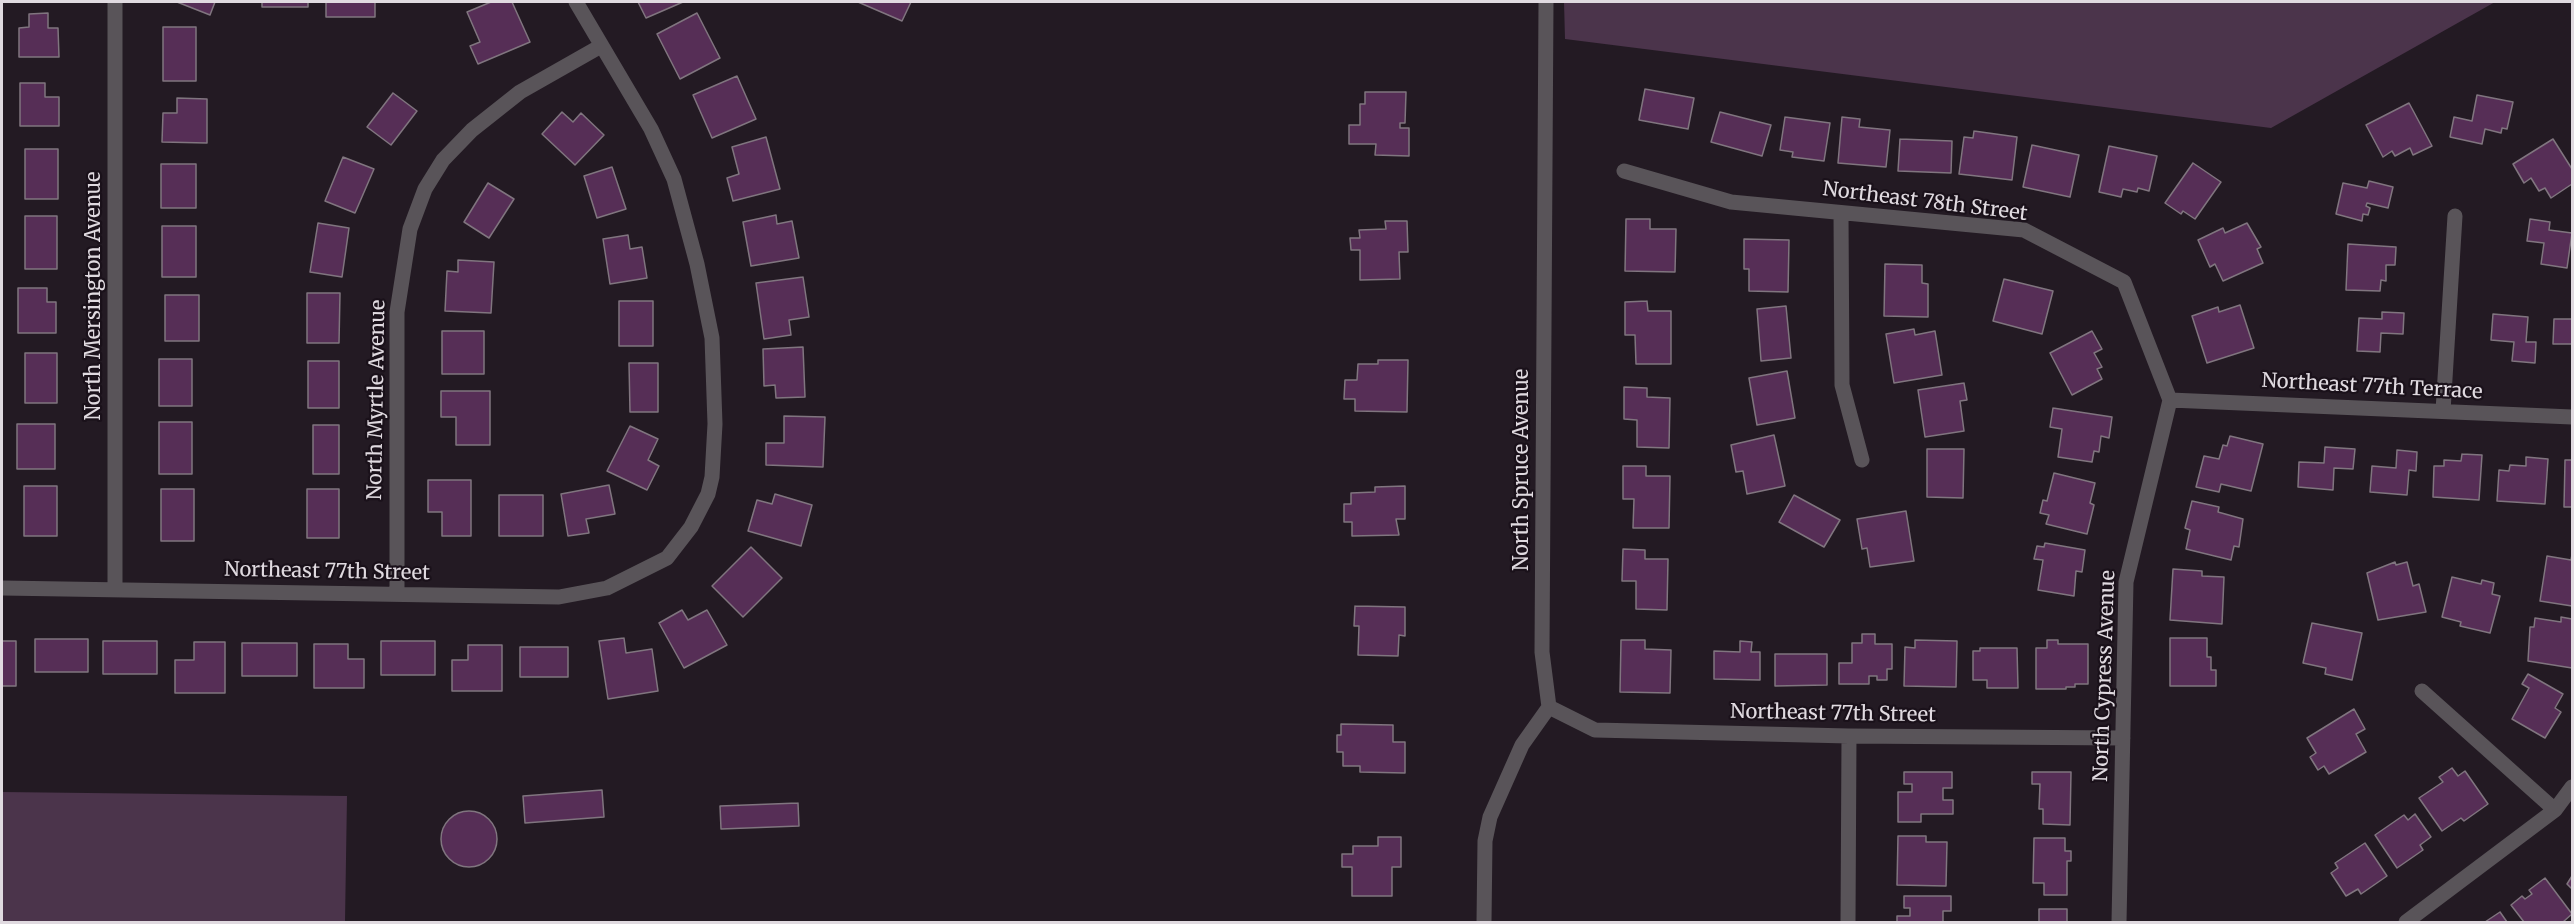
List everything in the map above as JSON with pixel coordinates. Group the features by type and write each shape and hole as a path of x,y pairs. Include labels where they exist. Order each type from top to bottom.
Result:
{"street":[{"name":"North Mersington Avenue","path":"115,2 115,590"},
{"name":"Northeast 77th Street","path":"2,588 559,597 607,588 667,558 691,527 708,494 712,477 715,424 712,338 697,264 674,179 651,129 601,46 591,23 576,2"},
{"name":"North Spruce Avenue","path":"1546,2 1542,652 1549,707"},
{"name":"North Myrtle Avenue","path":"397,594 397,312 410,229 424,189 443,160 472,130 520,92 601,46"},
{"name":"Northeast 78th Street","path":"1624,171 1731,202 2024,230 2124,282 2170,400"},
{"path":"1841,213 1842,385 1862,460"},
{"path":"2444,411 2455,216"},
{"name":"Northeast 77th Terrace","path":"2170,400 2572,417"},
{"name":"North Cypress Avenue","path":"2120,922 2126,582 2170,400"},
{"path":"2422,691 2555,810"},
{"name":"Northeast 77th Street","path":"1549,707 1595,730 1849,736 2123,738"},
{"path":"1484,922 1485,841 1490,817 1522,745 1549,707"},
{"path":"1848,922 1849,736"},
{"path":"2406,922 2555,810 2572,787"}],"shaded area":[{"path":"1564,2 2495,2 2271,128 1565,39"},
{"path":"2,792 347,796 345,922 2,922"}],"building":[{"path":"177,2 215,2 210,15"},
{"path":"262,2 308,2 308,7 262,7"},
{"path":"326,2 375,2 375,17 326,17"},
{"path":"491,2 512,2 530,42 478,64 470,46 480,42 467,12"},
{"path":"638,2 683,2 646,18"},
{"path":"858,2 911,2 902,21"},
{"path":"48,13 48,28 58,28 59,57 19,57 19,28 29,27 29,14"},
{"path":"697,13 720,58 680,79 657,34"},
{"path":"163,27 196,27 196,81 163,81"},
{"path":"737,76 756,119 712,138 693,95"},
{"path":"20,83 45,83 45,97 59,97 59,126 20,126"},
{"path":"1645,89 1694,98 1688,129 1639,120"},
{"path":"1365,92 1406,92 1405,123 1400,123 1400,128 1409,128 1409,156 1375,155 1376,144 1349,144 1349,125 1360,125 1360,104 1365,104"},
{"path":"393,93 417,111 391,145 367,127"},
{"path":"2477,95 2513,102 2507,129 2502,128 2501,133 2485,129 2482,144 2450,137 2454,117 2472,121"},
{"path":"177,98 207,99 207,143 162,142 163,113 177,113"},
{"path":"2409,103 2432,146 2413,155 2410,148 2395,156 2392,151 2383,157 2366,125"},
{"path":"562,112 573,122 581,113 604,135 575,165 542,134"},
{"path":"1720,112 1771,125 1762,156 1711,142"},
{"path":"1785,117 1830,123 1824,161 1792,157 1793,152 1780,150"},
{"path":"1842,117 1860,119 1859,127 1890,130 1886,167 1838,163"},
{"path":"1974,131 2017,137 2012,180 1959,174 1964,137 1973,138"},
{"path":"766,137 780,189 733,201 727,178 739,174 732,147"},
{"path":"1900,139 1952,141 1951,173 1898,171"},
{"path":"2553,139 2572,169 2572,184 2551,198 2545,188 2539,191 2531,178 2524,183 2513,164"},
{"path":"2032,145 2079,155 2070,197 2023,187"},
{"path":"2109,146 2157,156 2149,191 2138,188 2137,192 2123,189 2121,197 2099,192"},
{"path":"25,149 58,149 58,199 25,199"},
{"path":"343,157 374,169 355,213 325,201"},
{"path":"2193,163 2221,182 2195,219 2183,211 2181,214 2165,203"},
{"path":"161,164 196,164 196,208 161,208"},
{"path":"612,167 626,209 597,218 584,176"},
{"path":"2369,181 2393,187 2388,208 2367,203 2366,206 2370,208 2368,215 2363,214 2362,221 2336,214 2343,183 2367,188"},
{"path":"488,183 514,199 489,238 464,222"},
{"path":"776,215 777,224 792,221 799,258 751,266 743,222"},
{"path":"25,216 57,216 57,269 25,269"},
{"path":"1626,219 1650,219 1650,229 1676,229 1675,272 1625,271"},
{"path":"2530,219 2550,222 2549,230 2572,233 2567,268 2541,264 2544,243 2527,241"},
{"path":"1385,221 1407,221 1408,252 1399,252 1400,279 1360,280 1360,250 1351,250 1350,238 1360,238 1359,230 1386,229"},
{"path":"318,223 349,228 342,277 310,272"},
{"path":"2247,223 2261,247 2257,249 2263,263 2223,281 2215,264 2210,267 2198,240 2223,228 2225,233"},
{"path":"162,226 196,226 196,277 162,277"},
{"path":"628,235 630,249 642,247 647,278 610,284 603,239"},
{"path":"1744,239 1789,240 1788,292 1749,291 1749,269 1744,269"},
{"path":"2348,244 2396,247 2395,265 2386,265 2386,281 2381,280 2380,291 2346,290"},
{"path":"458,260 494,262 491,313 445,311 447,271 458,272"},
{"path":"1885,264 1922,265 1922,283 1928,284 1928,317 1884,316"},
{"path":"803,277 809,317 789,320 791,335 764,339 756,283"},
{"path":"2004,279 2053,291 2042,334 1993,321"},
{"path":"18,288 47,288 47,302 56,302 56,333 18,333"},
{"path":"307,293 340,293 339,343 307,343"},
{"path":"165,295 199,295 199,341 165,341"},
{"path":"619,301 653,301 653,346 619,346"},
{"path":"1647,301 1648,311 1671,311 1671,364 1636,364 1635,335 1625,335 1625,302"},
{"path":"2240,305 2254,348 2207,363 2192,316 2218,307 2219,312"},
{"path":"1786,306 1791,358 1761,361 1757,309"},
{"path":"2382,312 2404,313 2403,334 2381,333 2380,352 2357,351 2359,318 2382,319"},
{"path":"2493,314 2528,317 2526,342 2536,342 2535,363 2512,361 2514,342 2491,340"},
{"path":"2554,319 2572,319 2572,344 2553,344"},
{"path":"1914,329 1915,335 1935,331 1942,375 1894,383 1886,334"},
{"path":"442,331 484,331 484,374 442,374"},
{"path":"2092,331 2102,349 2094,353 2102,367 2097,369 2102,379 2072,395 2050,353"},
{"path":"803,347 805,397 776,398 775,385 764,386 763,349"},
{"path":"25,353 57,353 57,403 25,403"},
{"path":"159,359 192,359 192,406 159,406"},
{"path":"1378,360 1408,360 1407,412 1355,411 1355,399 1344,399 1345,380 1357,380 1358,364 1378,364"},
{"path":"308,361 339,361 339,408 308,408"},
{"path":"629,363 658,363 658,412 630,412"},
{"path":"1787,371 1795,418 1757,425 1749,378"},
{"path":"1964,383 1967,400 1960,401 1964,431 1925,437 1918,390"},
{"path":"1624,387 1647,388 1647,397 1670,398 1669,448 1637,447 1637,420 1624,419"},
{"path":"441,391 490,391 490,445 456,445 456,417 441,417"},
{"path":"2053,408 2112,417 2109,438 2101,436 2099,452 2094,451 2092,462 2058,457 2062,429 2050,427"},
{"path":"784,416 825,417 823,467 766,465 766,443 784,443"},
{"path":"159,422 192,422 192,474 159,474"},
{"path":"17,424 55,424 55,469 17,469"},
{"path":"313,425 339,425 339,474 313,474"},
{"path":"630,426 658,439 648,460 659,466 647,490 607,471"},
{"path":"1774,435 1785,486 1747,494 1743,471 1736,472 1731,445"},
{"path":"2230,436 2263,444 2251,491 2221,484 2219,492 2196,487 2204,456 2219,459 2223,445 2227,446"},
{"path":"2325,447 2355,449 2353,469 2334,468 2333,490 2298,487 2299,462 2324,463"},
{"path":"1927,449 1964,449 1963,498 1927,497"},
{"path":"2397,450 2417,452 2416,471 2409,470 2407,495 2370,492 2372,466 2396,468"},
{"path":"2462,454 2482,455 2479,500 2433,497 2434,466 2444,466 2444,460 2461,461"},
{"path":"2526,457 2548,459 2545,504 2497,501 2499,470 2509,471 2510,465 2526,466"},
{"path":"2565,460 2572,460 2572,507 2564,507"},
{"path":"1623,466 1646,466 1646,476 1670,476 1669,528 1633,528 1634,499 1623,499"},
{"path":"2054,473 2095,483 2090,503 2094,505 2087,534 2046,524 2049,515 2040,513 2043,500 2047,501"},
{"path":"428,480 471,480 471,536 442,536 442,512 428,512"},
{"path":"609,485 615,514 586,519 589,533 568,536 561,494"},
{"path":"24,486 57,486 57,536 24,536"},
{"path":"1405,486 1405,519 1396,519 1399,535 1352,536 1352,522 1344,522 1344,504 1351,504 1351,493 1375,492 1375,487"},
{"path":"161,489 194,489 194,541 161,541"},
{"path":"307,489 339,489 339,538 307,538"},
{"path":"775,494 812,505 801,546 748,531 757,500 772,504"},
{"path":"499,495 543,495 543,536 499,536"},
{"path":"1794,495 1840,520 1824,547 1779,522"},
{"path":"2192,501 2219,507 2218,512 2243,519 2239,547 2234,546 2231,560 2186,549 2190,530 2185,528"},
{"path":"1906,511 1914,561 1870,567 1867,548 1862,549 1857,519"},
{"path":"2045,543 2085,550 2082,572 2076,571 2074,596 2038,590 2043,560 2034,559 2037,546 2044,547"},
{"path":"751,547 782,578 743,617 712,586"},
{"path":"1623,549 1645,550 1645,559 1668,559 1667,610 1636,609 1636,581 1622,581"},
{"path":"2572,555 2572,606 2540,601 2547,556 2571,560"},
{"path":"2395,562 2396,565 2407,562 2413,586 2419,584 2426,612 2378,620 2367,573"},
{"path":"2173,569 2202,571 2202,576 2224,577 2222,624 2170,620"},
{"path":"2452,577 2481,584 2482,580 2494,583 2492,594 2500,596 2490,633 2460,626 2461,622 2442,617"},
{"path":"1355,606 1405,607 1405,636 1399,635 1398,656 1358,655 1359,626 1354,626"},
{"path":"682,610 688,620 707,610 727,645 684,668 659,623"},
{"path":"2561,617 2572,619 2572,668 2528,661 2530,627 2534,627 2535,618 2561,622"},
{"path":"2312,623 2362,633 2352,680 2325,674 2326,668 2303,663"},
{"path":"1862,634 1875,634 1875,644 1892,644 1892,669 1887,669 1887,680 1877,680 1877,676 1869,676 1869,684 1839,684 1839,663 1852,663 1852,643 1862,643"},
{"path":"624,638 626,653 652,649 658,691 608,699 599,641"},
{"path":"2170,638 2207,638 2207,657 2211,657 2211,670 2216,670 2216,686 2170,686"},
{"path":"35,639 88,639 88,672 35,672"},
{"path":"1621,640 1645,640 1645,649 1671,650 1670,693 1620,692"},
{"path":"1915,640 1957,641 1956,687 1904,686 1905,647 1915,648"},
{"path":"2047,640 2058,640 2058,644 2088,644 2088,684 2075,684 2075,687 2066,687 2066,689 2036,689 2036,648 2047,648"},
{"path":"2,641 16,641 16,686 2,686"},
{"path":"103,641 157,641 157,674 103,674"},
{"path":"381,641 435,641 435,675 381,675"},
{"path":"1740,641 1752,642 1751,652 1760,652 1760,680 1714,679 1714,651 1740,652"},
{"path":"194,642 225,642 225,693 175,693 175,660 194,660"},
{"path":"242,643 297,643 297,676 242,676"},
{"path":"314,644 348,644 348,659 364,659 364,688 314,688"},
{"path":"468,645 502,645 502,691 452,691 452,660 468,660"},
{"path":"520,647 568,647 568,677 520,677"},
{"path":"1980,648 2017,648 2018,688 1987,688 1987,680 1973,680 1973,651 1980,651"},
{"path":"1775,654 1827,654 1827,685 1775,686"},
{"path":"2528,674 2563,694 2555,708 2561,712 2545,738 2512,719 2529,688 2522,684"},
{"path":"2354,709 2365,729 2356,734 2366,752 2329,774 2324,766 2318,770 2310,757 2316,753 2307,738"},
{"path":"1341,724 1393,725 1393,742 1405,742 1405,773 1360,772 1360,766 1343,766 1343,752 1337,752 1337,735 1341,735"},
{"path":"2452,768 2458,776 2465,771 2488,804 2464,821 2461,818 2442,831 2419,798 2443,782 2439,777"},
{"path":"1904,772 1952,772 1952,788 1943,788 1943,800 1953,800 1953,814 1921,814 1921,822 1898,822 1898,792 1912,792 1912,784 1904,784"},
{"path":"2032,772 2071,772 2070,825 2043,824 2043,809 2039,809 2040,784 2032,784"},
{"path":"602,790 604,817 525,823 523,796"},
{"path":"798,803 799,826 721,829 720,806"},
{"path":"469,811 480,813 489,819 495,828 497,839 495,850 489,859 480,865 469,867 458,865 449,859 443,850 441,839 443,828 449,819 458,813"},
{"path":"2415,814 2431,837 2420,845 2423,850 2397,868 2375,835 2404,815 2408,820"},
{"path":"1898,836 1926,836 1926,842 1947,842 1946,886 1897,885"},
{"path":"1378,837 1401,837 1401,867 1392,867 1392,896 1352,896 1352,867 1342,867 1342,854 1353,854 1353,846 1378,846"},
{"path":"2034,838 2065,838 2065,851 2071,851 2071,861 2067,861 2067,895 2044,895 2044,883 2033,883"},
{"path":"2365,843 2387,876 2361,894 2358,889 2346,896 2331,873 2338,868 2335,863"},
{"path":"2572,876 2572,889 2567,884"},
{"path":"2545,878 2572,914 2563,922 2524,922 2511,905 2522,896 2525,899 2532,894 2529,890"},
{"path":"1904,896 1951,896 1951,911 1943,911 1943,922 1897,922 1897,916 1910,916 1910,908 1904,908"},
{"path":"2039,909 2067,909 2067,922 2039,922"},
{"path":"2500,912 2507,922 2485,922"}]}
